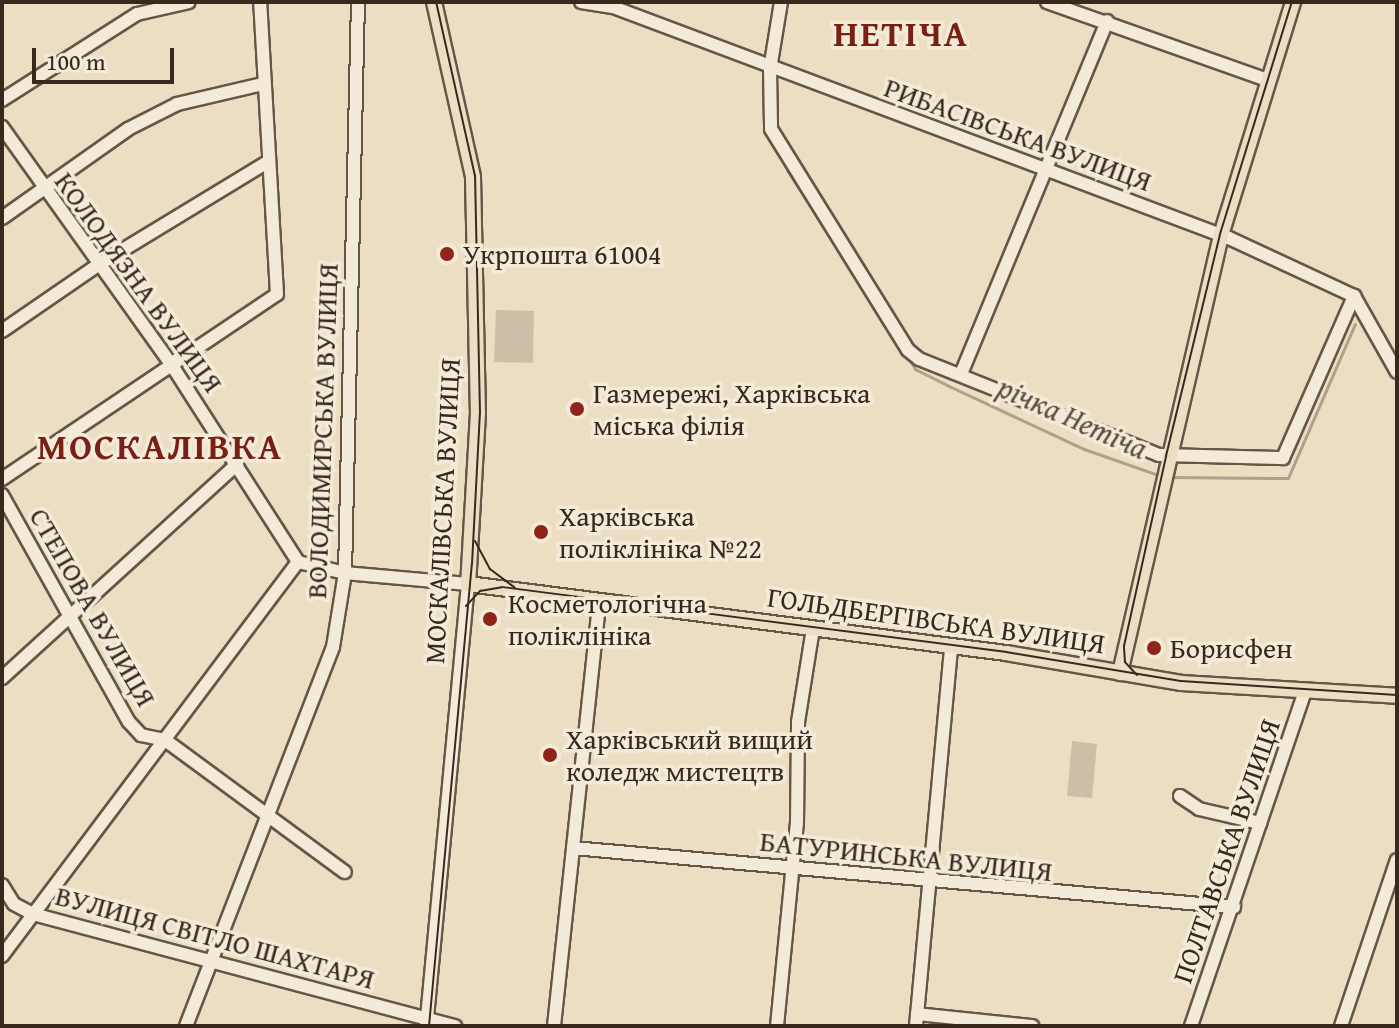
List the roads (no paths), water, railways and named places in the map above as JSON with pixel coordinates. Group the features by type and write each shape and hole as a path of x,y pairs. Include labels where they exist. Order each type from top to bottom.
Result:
{"main road":[{"name":"МОСКАЛІВСЬКА ВУЛИЦЯ","path":"434,2 474,190 478,413 468,584"},
{"path":"1120,673 1217,233 1293,2"},
{"name":"ГОЛЬДБЕРГІВСЬКА ВУЛИЦЯ","path":"468,584 951,646 1120,673 1305,691 1397,696"}],"street":[{"path":"2,100 137,14 189,2"},
{"path":"2,479 272,300 278,288 260,2"},
{"name":"ВОЛОДИМИРСЬКА ВУЛИЦЯ","path":"186,1026 271,817 333,647 345,573 358,2"},
{"name":"РИБАСІВСЬКА ВУЛИЦЯ","path":"581,2 613,5 770,69 1217,233 1354,296"},
{"path":"781,2 770,69 771,129 908,350 1168,456 1283,458 1354,296"},
{"path":"1047,2 1267,80"},
{"path":"961,374 1043,168 1107,21"},
{"path":"2,218 128,129 177,104 263,84"},
{"name":"КОЛОДЯЗНА ВУЛИЦЯ","path":"2,127 42,189 173,367 298,562"},
{"path":"2,331 98,265 269,161"},
{"path":"1354,296 1397,372"},
{"path":"2,678 68,622 237,464"},
{"name":"СТЕПОВА ВУЛИЦЯ","path":"2,495 68,622 129,722 141,735 165,740 345,872"},
{"path":"2,956 298,562 345,573 468,584"},
{"name":"МОСКАЛІВСЬКА ВУЛИЦЯ","path":"427,1024 468,584"},
{"path":"554,1026 599,602"},
{"path":"777,1026 791,868 798,722 813,628"},
{"path":"951,646 926,880 916,1020 1032,1026"},
{"name":"ПОЛТАВСЬКА ВУЛИЦЯ","path":"1191,1026 1305,691"},
{"path":"1180,796 1199,809 1260,823"},
{"name":"БАТУРИНСЬКА ВУЛИЦЯ","path":"573,848 1234,907"},
{"path":"1341,1026 1397,860"},
{"name":"ВУЛИЦЯ СВІТЛО ШАХТАРЯ","path":"2,885 8,903 33,914 209,964 390,1007 427,1024 455,1026"}],"waterway":[{"name":"річка Нетіча","path":"787,170 850,268"},
{"name":"річка Нетіча","path":"1168,477 1288,478 1355,324"},
{"name":"річка Нетіча","path":"907,355 915,369 951,387 1084,449 1161,476"}],"tram line":[{"path":"429,1026 472,564 480,413 475,176 436,2"},
{"path":"1137,675 1125,662 1124,646 1166,456 1220,234 1292,2"},
{"path":"475,541 490,569 515,588"},
{"path":"466,606 480,591 502,587 1006,652 1181,681 1397,695"}],"place":[{"name":"Укрпошта 61004","path":"447,254"},
{"name":"Газмережі, Харківська міська філія","path":"577,409"},
{"name":"Харківська поліклініка №22","path":"541,532"},
{"name":"Косметологічна поліклініка","path":"490,619"},
{"name":"Борисфен","path":"1154,648"},
{"name":"Харківський вищий коледж мистецтв","path":"550,755"}],"district":[{"name":"НЕТІЧА","path":"901,33"},
{"name":"МОСКАЛІВКА","path":"160,446"}]}
